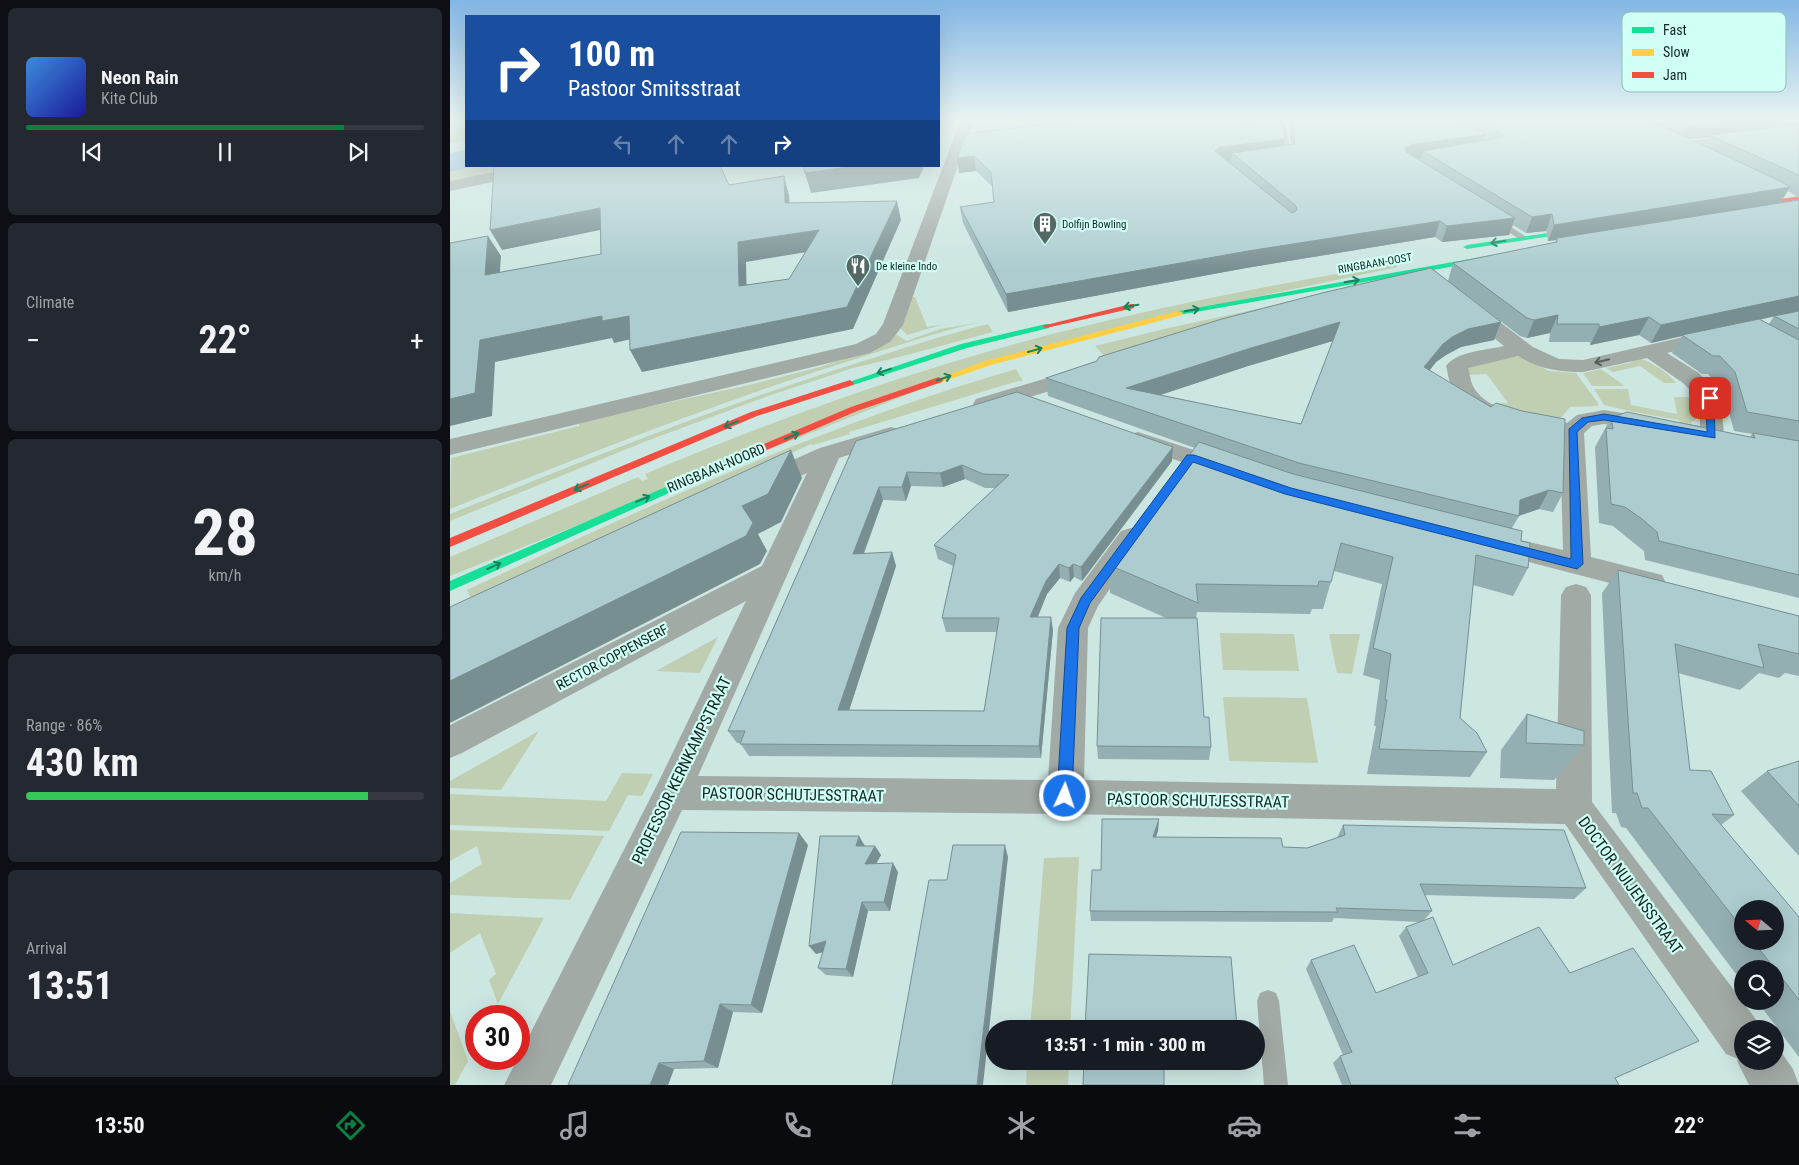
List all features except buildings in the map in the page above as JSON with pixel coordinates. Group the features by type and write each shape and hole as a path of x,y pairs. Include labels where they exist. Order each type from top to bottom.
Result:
{"main road":[{"path":"1730,208 1796,203"},
{"path":"1744,216 1796,203"},
{"path":"1460,248 1593,228"},
{"name":"RINGBAAN-OOST","path":"988,363 1165,315 1508,254"},
{"path":"450,543 754,414 964,346 1138,305"},
{"name":"RINGBAAN-NOORD","path":"450,586 635,503 854,409 988,363"}],"street":[{"path":"450,186 530,170"},
{"path":"450,447 863,349 883,338 893,325 950,170"},
{"path":"1770,188 1796,203"},
{"path":"1420,270 1522,349 1544,362 1565,366 1583,366 1735,331"},
{"path":"1522,349 1466,361 1457,366 1458,376 1474,404 1504,418 1572,431 1585,420 1604,417 1721,438 1710,398 1691,378 1649,350"},
{"path":"968,409 1088,372"},
{"path":"1014,394 1051,408"},
{"path":"744,492 829,453 912,427"},
{"path":"1116,431 1244,476"},
{"name":"DOCTOR NUIJENSSTRAAT","path":"1572,431 1576,580 1574,807 1734,1027"},
{"name":"PROFESSOR KERNKAMPSTRAAT","path":"528,1085 672,793 829,453"},
{"path":"1173,481 1190,457"},
{"path":"1065,796 1073,628 1085,601 1150,513"},
{"path":"1471,538 1576,580 1678,590"},
{"name":"RECTOR COPPENSERF","path":"450,742 774,573"},
{"name":"PASTOOR SCHUTJESSTRAAT","path":"672,793 1065,796 1574,807"},
{"path":"1766,1070 1777,1085"}],"lane":[{"path":"1487,215 1524,238"},
{"path":"1268,1001 1276,1085"}],"green space":[{"path":"462,170 512,170 450,182 450,172"},
{"path":"1394,264 1398,267 1160,317 979,366 450,576 450,557 638,477 642,481 648,479 645,474 695,453 848,396 952,362 1056,333 1225,295"},
{"path":"908,297 915,297 927,327 944,324 907,335 899,327"},
{"path":"1285,303 1111,363 1095,346 1164,329"},
{"path":"982,322 920,338 755,392 602,449 450,509 451,458 579,426 579,422 749,385 820,367 846,358 893,332 906,341 940,329"},
{"path":"988,324 993,332 853,368 768,396 644,442 450,521 450,514 701,416 854,364"},
{"path":"1514,356 1522,357 1549,371 1576,373 1598,403 1598,406 1570,407 1560,419 1485,404 1508,403 1486,374 1463,375 1464,369 1477,363 1485,369 1478,363"},
{"path":"1639,358 1659,368 1676,383 1664,383 1640,366 1613,372 1606,368 1633,362 1630,359"},
{"path":"1016,369 1023,381 849,432 850,434 813,445 811,444 472,601 467,590 669,498 806,441 945,391"},
{"path":"1601,369 1625,386 1592,386 1583,373"},
{"path":"1594,389 1628,389 1631,405 1677,414 1674,397 1688,397 1694,405 1696,419 1690,424 1680,423 1679,420 1604,405"},
{"path":"1220,633 1294,634 1299,671 1223,670"},
{"path":"1329,634 1360,634 1352,674 1337,673"},
{"path":"718,637 700,673 656,671"},
{"path":"1223,697 1307,698 1318,763 1229,761"},
{"path":"539,731 501,790 450,788 450,781"},
{"path":"622,773 653,774 642,796 628,795 609,831 450,825 450,794 606,801"},
{"path":"450,830 604,836 570,900 450,895 450,883 482,864 477,846 450,861"},
{"path":"1079,857 1070,1020 1031,1020 1044,858"},
{"path":"450,913 544,918 498,1004 489,980 496,974 480,933 450,953"},
{"path":"450,1011 465,1053 465,1067 455,1085 450,1085"},
{"path":"1027,1070 1069,1070 1068,1085 1026,1085"}],"traffic: fast":[{"path":"1467,247 1582,230"},
{"path":"1179,313 1492,257"},
{"path":"850,383 964,346 1046,326"},
{"path":"450,586 730,462"}],"traffic: slow":[{"path":"939,380 988,363 1179,313"}],"traffic: jam":[{"path":"1746,205 1799,198"},
{"path":"1046,326 1131,306"},
{"path":"730,462 854,409 939,380"},
{"path":"450,543 754,414 850,383"}],"place":[{"name":"Dolfijn Bowling","path":"1045,245"},
{"name":"De kleine Indo","path":"858,287"}],"route":[{"path":"1065,796 1073,628 1085,601 1190,457 1288,491 1577,564 1572,431 1585,420 1604,417 1712,436 1710,398"}]}
